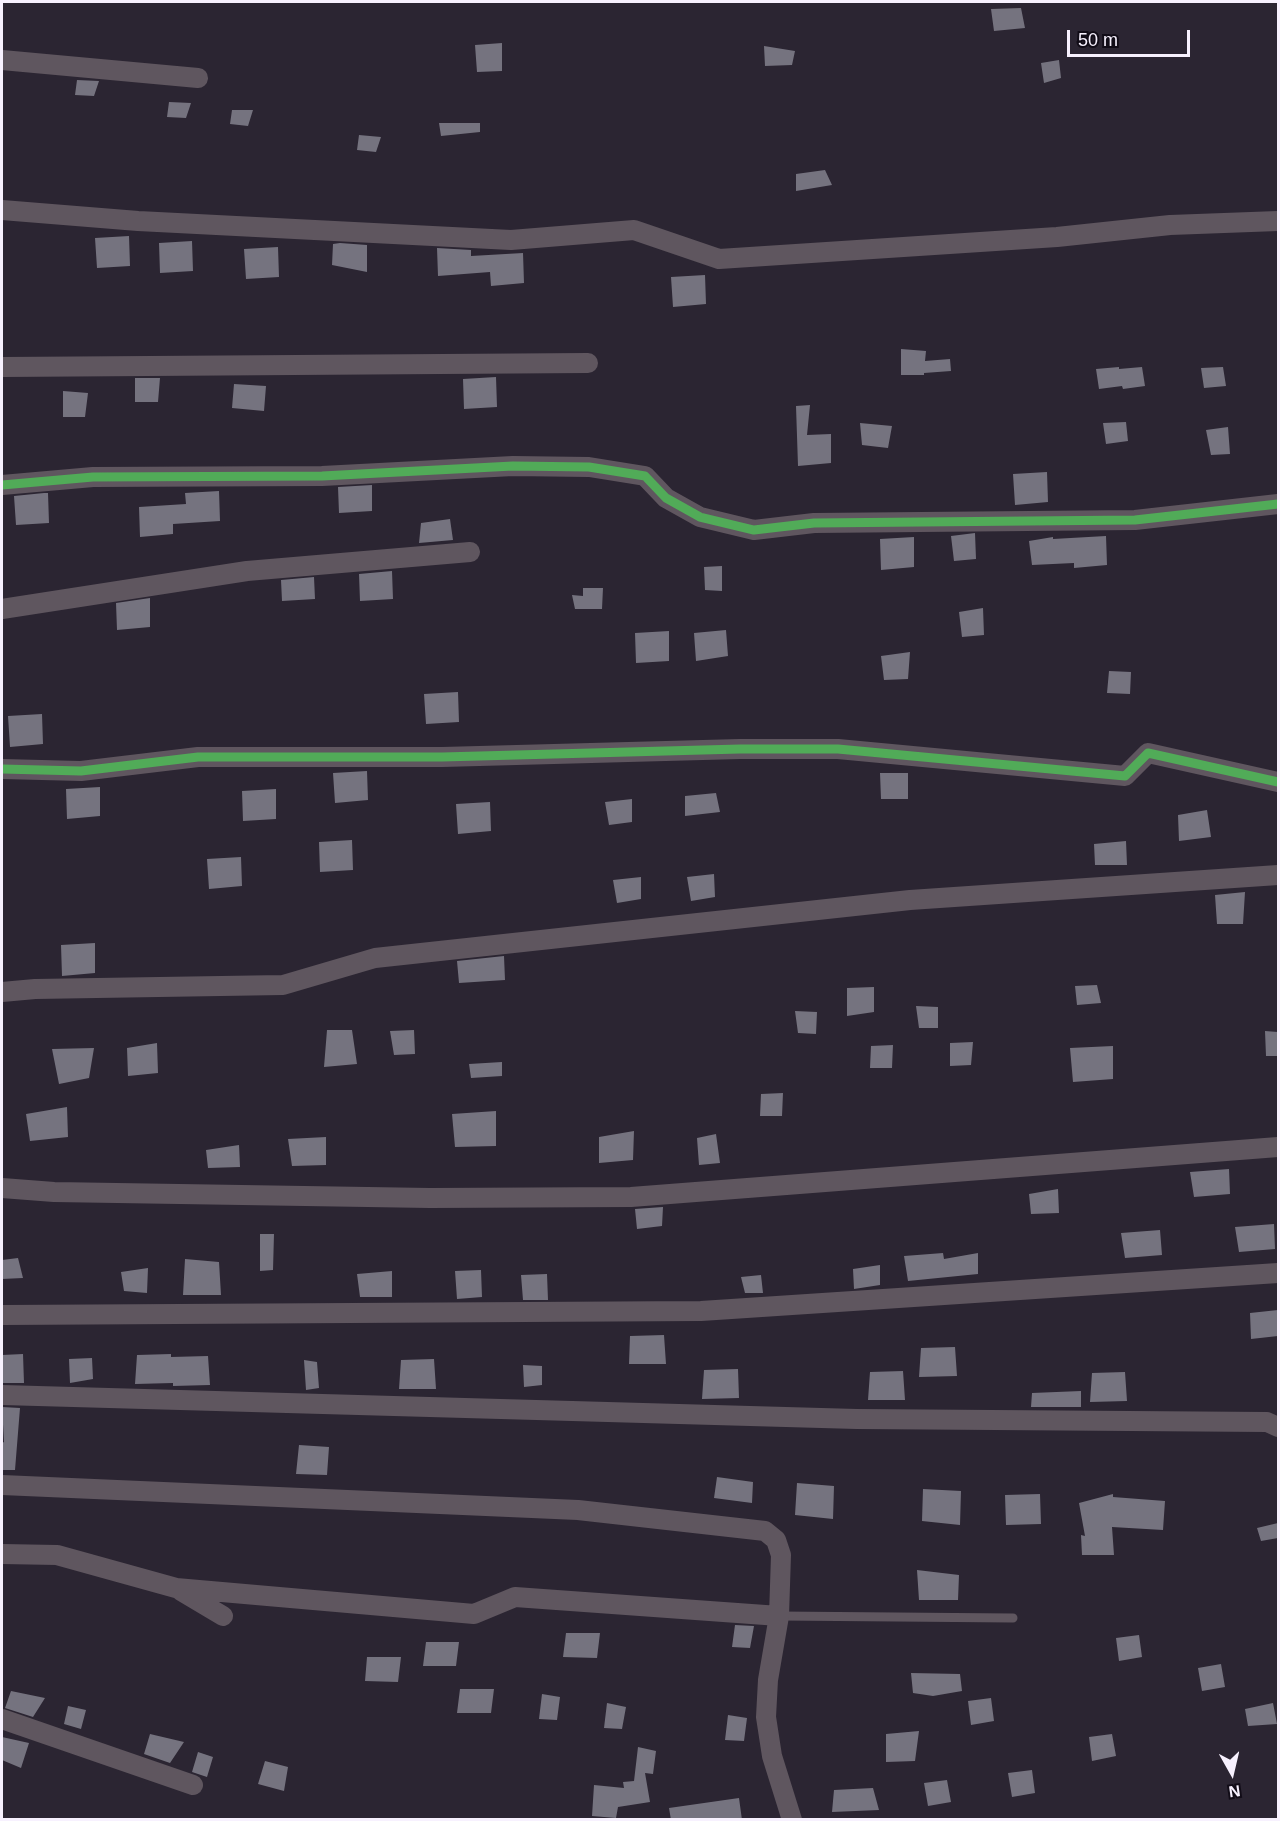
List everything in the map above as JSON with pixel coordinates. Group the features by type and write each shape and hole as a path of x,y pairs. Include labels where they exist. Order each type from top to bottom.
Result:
{"street":[{"path":"2,60 198,78"},
{"path":"2,210 138,221 511,240 634,230 719,259 1058,237 1170,225 1278,221"},
{"path":"2,367 588,363"},
{"path":"2,485 93,477 322,476 513,466 589,467 645,476 666,498 700,517 754,530 814,523 1135,520 1278,504"},
{"path":"2,609 247,571 470,552"},
{"path":"2,769 81,771 198,757 442,757 826,749 1125,776 1148,753 1278,782"},
{"path":"2,992 35,989 283,985 375,958 910,900 1278,875"},
{"path":"2,1188 54,1192 407,1198 631,1197 1278,1147"},
{"path":"2,1315 701,1311 1278,1273"},
{"path":"2,1395 856,1419 1267,1422 1278,1427"},
{"path":"2,1485 578,1510 765,1531 776,1540 781,1555 779,1616 768,1680 766,1717 772,1756 792,1820"},
{"path":"2,1554 57,1555 176,1588 474,1614 514,1597 779,1616"},
{"path":"176,1588 223,1616"},
{"path":"2,1719 194,1785"}],"lane":[{"path":"779,1616 1013,1618"}],"building":[{"path":"1021,8 1025,28 994,31 991,9"},
{"path":"502,43 502,71 477,72 475,45"},
{"path":"764,46 795,51 792,65 765,66"},
{"path":"1059,60 1061,78 1044,83 1041,63"},
{"path":"77,80 99,81 94,96 75,95"},
{"path":"169,102 191,103 186,118 167,117"},
{"path":"232,110 253,110 248,126 230,124"},
{"path":"439,123 480,123 480,132 441,136"},
{"path":"359,135 381,137 376,152 357,150"},
{"path":"825,170 832,185 796,191 796,174"},
{"path":"129,236 130,266 97,268 95,238"},
{"path":"192,241 193,271 160,273 159,243"},
{"path":"333,244 367,245 367,272 332,265"},
{"path":"278,247 279,277 246,279 244,249"},
{"path":"437,248 471,250 471,256 523,253 524,283 491,286 490,272 438,276"},
{"path":"705,275 706,304 673,307 671,277"},
{"path":"901,349 926,351 925,361 950,359 951,371 924,373 924,375 901,375"},
{"path":"1119,367 1119,369 1142,367 1145,386 1099,389 1096,369"},
{"path":"1223,367 1226,386 1204,388 1201,368"},
{"path":"496,377 497,407 464,409 463,379"},
{"path":"135,378 160,378 158,402 135,402"},
{"path":"234,384 266,386 264,411 232,408"},
{"path":"63,391 88,393 85,417 63,417"},
{"path":"810,405 807,435 831,434 831,463 798,466 796,406"},
{"path":"1126,422 1128,441 1106,444 1103,423"},
{"path":"860,423 892,426 888,448 862,445"},
{"path":"1228,427 1230,454 1211,455 1206,430"},
{"path":"1047,472 1048,502 1015,505 1013,474"},
{"path":"372,485 372,511 339,513 338,487"},
{"path":"219,491 220,521 173,524 173,534 140,537 139,507 186,504 185,493"},
{"path":"48,493 49,523 16,525 14,496"},
{"path":"450,519 453,540 419,543 421,523"},
{"path":"975,533 976,559 954,561 951,536"},
{"path":"1106,536 1107,565 1074,568 1074,563 1032,565 1029,541 1053,537 1053,539"},
{"path":"914,537 914,567 881,570 880,539"},
{"path":"722,566 722,591 705,590 704,567"},
{"path":"392,571 393,599 360,601 359,574"},
{"path":"314,577 315,599 282,601 281,580"},
{"path":"583,588 603,588 602,609 575,609 572,595 583,596"},
{"path":"150,598 150,627 117,630 116,603"},
{"path":"983,608 984,635 962,637 959,612"},
{"path":"726,630 728,656 696,661 694,633"},
{"path":"669,631 669,661 636,663 635,633"},
{"path":"910,652 908,679 884,680 881,656"},
{"path":"1109,671 1131,672 1130,694 1107,693"},
{"path":"458,692 459,722 426,724 424,694"},
{"path":"42,714 43,744 10,747 8,716"},
{"path":"367,771 368,800 335,803 333,773"},
{"path":"880,773 908,773 908,799 881,799"},
{"path":"100,787 100,816 67,819 66,789"},
{"path":"276,789 276,819 243,821 242,791"},
{"path":"716,793 720,812 685,816 685,796"},
{"path":"632,799 632,822 609,825 605,802"},
{"path":"490,802 491,831 458,834 456,804"},
{"path":"1207,810 1211,837 1179,841 1178,815"},
{"path":"352,840 353,870 320,872 319,842"},
{"path":"1126,841 1127,865 1095,865 1094,844"},
{"path":"241,857 242,886 209,889 207,859"},
{"path":"714,874 715,897 691,901 687,877"},
{"path":"641,877 641,899 617,903 613,880"},
{"path":"1245,892 1243,924 1217,924 1215,895"},
{"path":"95,943 95,973 62,976 61,945"},
{"path":"504,956 505,980 459,983 457,961"},
{"path":"1097,985 1101,1003 1077,1005 1075,986"},
{"path":"874,987 874,1012 847,1016 847,988"},
{"path":"916,1006 938,1007 938,1028 919,1028"},
{"path":"795,1011 817,1012 816,1034 798,1033"},
{"path":"327,1030 352,1030 357,1064 324,1067"},
{"path":"414,1030 415,1054 394,1055 390,1031"},
{"path":"1265,1031 1278,1032 1278,1056 1266,1056"},
{"path":"973,1042 971,1065 950,1066 950,1043"},
{"path":"157,1043 158,1073 128,1076 127,1048"},
{"path":"893,1045 892,1068 870,1068 871,1046"},
{"path":"1113,1046 1113,1079 1073,1082 1070,1048"},
{"path":"94,1048 89,1078 59,1084 52,1049"},
{"path":"502,1062 502,1076 471,1078 469,1064"},
{"path":"783,1093 782,1116 760,1116 761,1094"},
{"path":"67,1107 68,1137 30,1141 26,1114"},
{"path":"496,1111 496,1146 455,1147 452,1114"},
{"path":"634,1131 633,1160 599,1163 599,1137"},
{"path":"716,1134 720,1163 699,1165 697,1138"},
{"path":"326,1137 326,1165 292,1166 288,1139"},
{"path":"239,1145 240,1167 208,1168 206,1150"},
{"path":"1229,1169 1230,1194 1194,1197 1190,1172"},
{"path":"1058,1189 1059,1213 1031,1214 1029,1194"},
{"path":"663,1207 662,1226 637,1229 635,1209"},
{"path":"1274,1224 1275,1249 1239,1252 1235,1227"},
{"path":"1160,1230 1162,1255 1125,1258 1121,1233"},
{"path":"260,1234 274,1234 273,1270 260,1271"},
{"path":"943,1253 944,1259 978,1253 978,1274 908,1281 904,1256"},
{"path":"18,1258 23,1278 2,1279 2,1260"},
{"path":"185,1259 219,1262 221,1295 183,1295"},
{"path":"880,1265 880,1285 854,1289 853,1269"},
{"path":"148,1268 147,1293 124,1291 121,1272"},
{"path":"481,1270 482,1297 457,1299 455,1271"},
{"path":"392,1271 392,1297 360,1297 357,1274"},
{"path":"547,1274 548,1300 523,1300 521,1275"},
{"path":"761,1275 763,1293 745,1293 741,1277"},
{"path":"1278,1310 1278,1336 1251,1339 1250,1313"},
{"path":"664,1335 666,1364 629,1364 630,1336"},
{"path":"955,1347 957,1376 919,1377 921,1348"},
{"path":"23,1354 24,1383 2,1383 2,1355"},
{"path":"171,1354 171,1357 208,1356 210,1385 135,1384 137,1355"},
{"path":"92,1358 93,1379 70,1383 69,1359"},
{"path":"434,1359 436,1389 399,1389 401,1360"},
{"path":"304,1360 317,1362 319,1388 306,1390"},
{"path":"523,1365 542,1366 542,1385 524,1387"},
{"path":"738,1369 739,1398 702,1399 704,1370"},
{"path":"903,1371 905,1400 868,1400 870,1372"},
{"path":"1125,1372 1127,1401 1090,1402 1092,1373"},
{"path":"1081,1391 1081,1407 1031,1407 1032,1393"},
{"path":"2,1407 20,1408 15,1470 2,1470 2,1443 4,1442"},
{"path":"299,1445 329,1447 327,1475 296,1474"},
{"path":"717,1477 753,1482 752,1503 714,1498"},
{"path":"797,1483 834,1486 833,1519 795,1515"},
{"path":"923,1489 961,1491 960,1525 922,1521"},
{"path":"1040,1494 1041,1524 1006,1525 1005,1495"},
{"path":"1113,1494 1113,1497 1165,1501 1163,1530 1112,1527 1114,1555 1082,1555 1081,1535 1085,1536 1079,1503"},
{"path":"1278,1523 1278,1538 1261,1541 1257,1528"},
{"path":"917,1570 959,1575 958,1600 919,1600"},
{"path":"735,1625 754,1626 750,1648 732,1647"},
{"path":"566,1633 600,1633 597,1658 563,1657"},
{"path":"1139,1635 1142,1657 1119,1661 1116,1638"},
{"path":"426,1642 459,1642 456,1666 423,1666"},
{"path":"367,1657 401,1657 398,1682 365,1681"},
{"path":"1221,1664 1225,1687 1202,1691 1198,1668"},
{"path":"911,1673 960,1674 962,1691 933,1696 913,1693"},
{"path":"460,1689 494,1689 491,1713 457,1713"},
{"path":"11,1691 45,1698 33,1717 5,1708"},
{"path":"542,1694 560,1697 557,1720 539,1719"},
{"path":"991,1698 994,1721 971,1725 968,1701"},
{"path":"607,1703 626,1707 622,1729 604,1728"},
{"path":"1273,1703 1277,1724 1248,1726 1245,1709"},
{"path":"68,1706 86,1710 81,1729 64,1724"},
{"path":"728,1715 747,1718 744,1741 725,1740"},
{"path":"919,1731 915,1761 886,1762 886,1734"},
{"path":"150,1734 184,1742 170,1763 144,1754"},
{"path":"1112,1734 1116,1756 1092,1761 1089,1737"},
{"path":"2,1737 29,1743 21,1768 2,1760"},
{"path":"638,1747 656,1751 653,1774 645,1773 650,1802 618,1807 616,1818 592,1816 594,1785 624,1788 623,1782 634,1781"},
{"path":"198,1752 213,1757 207,1777 192,1772"},
{"path":"265,1761 288,1767 284,1791 258,1784"},
{"path":"1032,1770 1035,1793 1012,1797 1008,1773"},
{"path":"947,1780 951,1802 928,1806 924,1783"},
{"path":"873,1788 879,1810 832,1812 834,1790"},
{"path":"739,1798 742,1820 671,1820 669,1808"}],"cycle path":[{"path":"2,485 93,477 322,476 513,466 589,467 645,476 666,498 700,517 754,530 814,523 1135,520 1278,504"},
{"path":"2,769 81,771 198,757 442,757 740,749 838,749 1125,776 1148,753 1278,782"}]}
